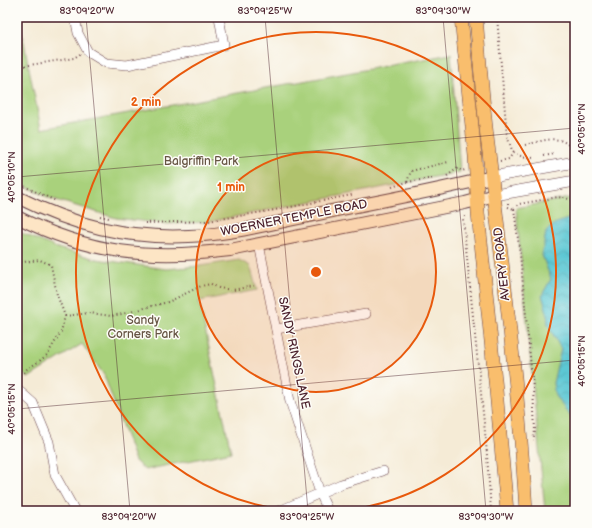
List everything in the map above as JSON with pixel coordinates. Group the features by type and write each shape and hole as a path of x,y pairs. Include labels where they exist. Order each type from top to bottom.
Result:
{"main road":[{"name":"AVERY ROAD","path":"461,17 476,167 476,181 506,511"},
{"name":"AVERY ROAD","path":"476,17 490,164 519,417 526,511"},
{"name":"WOERNER TEMPLE ROAD","path":"17,197 60,217 91,226 132,234 190,236 256,226 492,177"},
{"name":"WOERNER TEMPLE ROAD","path":"17,217 61,237 97,247 130,253 163,255 198,254 230,250 478,200 494,195"}],"street":[{"path":"75,17 78,33 88,52 106,63 127,65 224,45 219,17"},
{"name":"WOERNER TEMPLE ROAD","path":"492,177 575,162"},
{"name":"WOERNER TEMPLE ROAD","path":"494,195 575,181"},
{"name":"SANDY RINGS LANE","path":"259,244 290,401 320,493 328,511"},
{"path":"276,329 366,314"},
{"path":"17,389 33,403 49,442 55,475 75,511"},
{"path":"278,511 341,484 383,471"}],"path":[{"path":"496,17 507,136 513,153"},
{"path":"17,67 74,58 86,49"},
{"path":"525,145 560,139 569,144 574,151 566,152"},
{"path":"490,164 509,159 513,153"},
{"path":"513,153 532,158 558,153"},
{"path":"408,182 411,171 448,162"},
{"path":"387,188 408,182 447,176 458,168 462,171 476,167"},
{"path":"17,183 60,203"},
{"path":"143,224 208,221 358,194"},
{"path":"533,446 535,431 533,388 520,254 514,209 519,204 558,197 575,200"},
{"path":"96,215 116,219"},
{"path":"465,216 462,219 486,442 491,511"},
{"path":"17,261 23,262 40,260 51,265 57,295 64,316 61,332 47,355 24,374"},
{"path":"64,316 90,313 111,316 122,314 168,302 201,286 211,284 219,288 232,290 254,286"}],"green space":[{"name":"Balgriffin Park","path":"17,17 19,17 41,129 451,54 460,172 208,222 166,224 116,218 50,198 17,182"},
{"path":"575,197 575,511 545,511 516,208"},
{"name":"Sandy Corners Park","path":"17,231 57,248 96,259 166,269 239,260 250,266 257,290 199,301 231,452 145,470 135,461 104,375 82,344 28,378 17,368"}],"water":[{"path":"568,219 575,221 575,418 572,418 555,396 553,383 561,349 548,325 547,312 542,295 551,279 542,255 546,232 554,224"}]}
